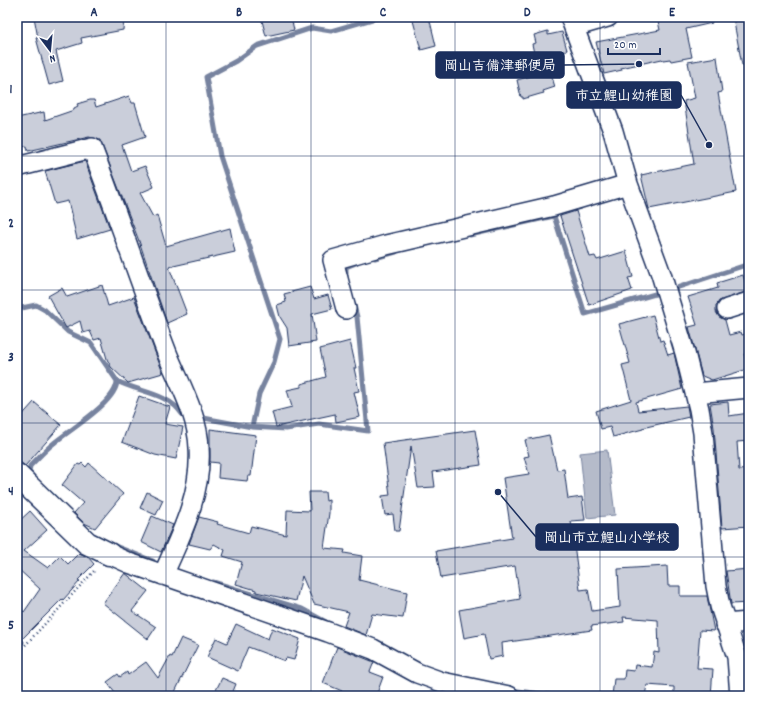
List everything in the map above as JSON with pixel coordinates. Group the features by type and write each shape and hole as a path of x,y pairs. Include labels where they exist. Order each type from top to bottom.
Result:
{"main road":[{"path":"17,475 87,543 109,554"}],"street":[{"path":"608,17 572,22 613,131 628,184 661,274 695,393 703,433 716,586 725,624 737,657 740,696"},
{"path":"17,166 92,148 167,353 196,425 199,447 198,478 185,526 163,575"},
{"path":"346,309 333,260 386,245 554,206 628,184"},
{"path":"727,309 749,302"},
{"path":"695,393 749,388"},
{"path":"109,554 163,575 373,649 417,672 442,682 509,696"},
{"path":"725,624 749,622"}],"path":[{"path":"17,654 109,554"}],"water":[{"path":"607,450 615,515 587,518 580,453"}],"building":[{"path":"34,17 124,17 123,30 81,38 82,43 56,51 63,81 49,85 36,38 38,38"},
{"path":"261,17 291,17 294,30 266,36"},
{"path":"412,17 429,17 436,46 421,50"},
{"path":"657,17 711,17 712,23 686,29 692,57 671,61 670,59 662,59 621,68 622,70 604,74 596,42 660,30"},
{"path":"733,17 749,17 749,64 742,65"},
{"path":"548,31 548,35 562,32 567,50 535,58 532,44 536,43 534,35"},
{"path":"717,57 722,92 718,93 736,192 649,209 641,175 694,164 684,101 695,98 688,62"},
{"path":"550,71 555,87 543,91 544,93 523,99 523,97 521,97 517,80"},
{"path":"129,96 132,103 135,103 145,137 122,145 131,171 145,166 154,187 140,193 153,217 157,215 166,246 230,228 235,252 169,267 187,314 167,323 139,241 100,140 89,137 28,151 27,146 17,148 17,118 44,112 45,120 74,110 74,108 78,106 77,104 90,100 94,100 96,107"},
{"path":"85,161 110,229 77,239 68,201 55,204 45,171"},
{"path":"576,211 590,257 595,256 597,260 626,251 633,277 628,278 632,290 589,305 560,216"},
{"path":"743,275 748,291 719,301 716,306 716,312 719,317 725,320 729,335 741,332 742,335 749,333 749,352 744,354 748,369 712,380 702,376 689,327 697,325 688,297 718,288 717,283"},
{"path":"102,285 108,306 134,297 163,373 128,383 111,367 101,338 94,340 90,331 83,333 80,321 66,328 48,296 62,288 67,297"},
{"path":"310,287 314,299 328,295 332,309 312,314 316,342 289,346 287,328 280,317 277,305 286,302 284,294"},
{"path":"653,315 660,341 663,340 668,355 674,353 682,389 636,402 638,411 687,406 689,417 642,428 643,429 613,437 610,427 601,429 596,411 631,400 622,365 630,363 619,324"},
{"path":"350,341 359,391 354,392 360,417 336,422 335,414 276,427 272,412 292,407 287,390 301,387 301,384 326,377 320,349"},
{"path":"139,396 170,407 165,424 183,427 176,459 155,455 122,442"},
{"path":"34,402 61,425 25,466 17,459 17,421"},
{"path":"728,402 729,416 749,413 749,441 737,442 739,470 749,469 749,526 722,528 714,428 710,404"},
{"path":"210,429 256,435 251,476 248,476 247,481 218,478 219,463 210,462"},
{"path":"475,430 481,465 433,472 435,487 418,488 411,446 399,531 395,531 393,514 385,515 382,496 390,495 383,443"},
{"path":"549,435 557,470 564,469 568,499 582,497 585,520 571,521 580,590 588,589 592,611 620,607 618,569 667,566 668,586 680,586 680,596 707,596 714,631 700,630 697,668 713,669 711,696 679,696 679,694 674,694 674,687 647,685 645,696 612,696 614,679 624,679 625,670 634,671 635,665 652,667 654,652 659,653 658,620 623,617 624,622 591,626 592,630 502,643 503,656 489,659 484,634 464,638 459,610 520,599 515,566 441,578 436,551 512,538 503,478 529,474 524,457 529,456 525,440"},
{"path":"82,463 86,467 89,463 123,494 95,528 84,523 74,513 83,503 62,485 78,464 80,465"},
{"path":"147,492 163,500 156,515 140,508"},
{"path":"309,492 325,492 326,501 329,500 329,513 324,548 345,550 344,553 362,556 359,580 407,592 403,618 372,614 366,635 344,626 349,612 314,604 302,576 296,601 256,592 256,590 236,584 242,562 223,556 225,550 214,544 210,549 189,544 199,517 249,533 251,526 286,535 287,510 310,511"},
{"path":"30,511 47,530 24,551 48,568 60,556 68,564 79,553 88,557 94,564 78,580 80,581 63,600 62,599 17,644 17,605 24,612 40,589 17,568 17,523"},
{"path":"152,516 173,525 161,552 141,542"},
{"path":"749,569 749,603 731,604 726,571"},
{"path":"125,573 148,591 132,611 156,627 148,639 103,603"},
{"path":"236,624 268,639 272,628 300,639 294,660 286,658 285,661 248,647 238,671 207,657 216,638 227,643"},
{"path":"181,638 198,645 173,696 160,696 154,693 150,696 117,696 107,682 118,674 120,677 127,672 128,675 146,662 158,678 170,656 172,657"},
{"path":"337,647 374,662 370,672 383,677 376,696 340,696 342,691 323,683"},
{"path":"222,678 236,684 231,696 213,696"}],"waterway":[{"path":"198,417 252,427 259,394 274,362 280,339 220,156 206,77 236,61 257,46 312,28 331,31 379,17"},
{"path":"470,235 554,216 585,314 662,292"},
{"path":"375,258 396,252"},
{"path":"346,276 346,267 356,263"},
{"path":"670,290 749,264"},
{"path":"17,309 36,305 45,310 68,332 91,343 117,381 115,389 101,406 61,437 30,466 29,472 32,475"},
{"path":"252,427 286,429 319,424 368,431 357,317 354,305"},
{"path":"117,381 161,397 176,407 182,414 188,415"},
{"path":"110,544 153,561"},
{"path":"213,582 302,609 326,622"},
{"path":"17,636 22,642"},
{"path":"511,690 555,696"}],"place":[{"name":"岡山吉備津郵便局","path":"639,64"},
{"name":"市立鯉山幼稚園","path":"709,145"},
{"name":"岡山市立鯉山小学校","path":"498,492"}]}
